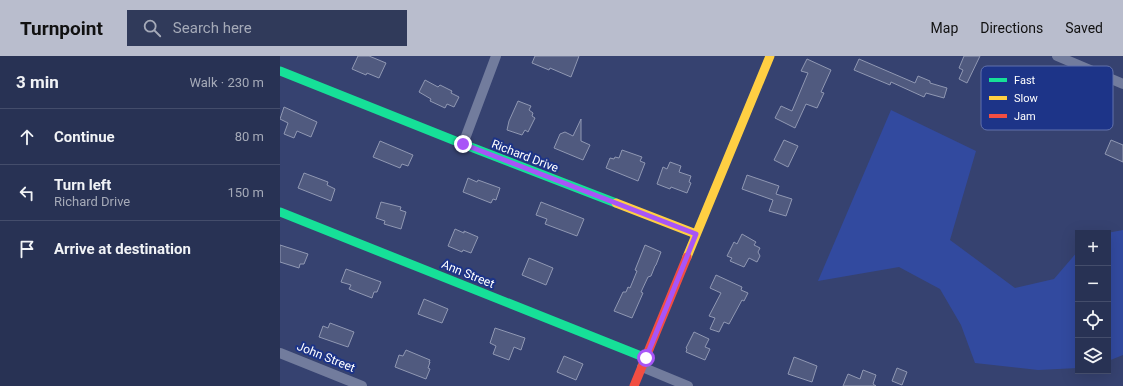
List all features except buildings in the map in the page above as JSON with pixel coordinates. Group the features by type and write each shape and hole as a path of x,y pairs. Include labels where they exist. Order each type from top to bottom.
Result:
{"street":[{"path":"463,144 496,56"},
{"path":"634,386 770,56"},
{"path":"1057,56 1081,66"},
{"name":"Richard Drive","path":"280,71 463,144 696,234"},
{"path":"1113,80 1123,84"},
{"name":"Ann Street","path":"280,212 644,363"},
{"name":"John Street","path":"280,353 362,386"},
{"path":"644,363 688,386"}],"shaded area":[{"path":"891,110 976,151 950,240 1015,288 1054,279 1075,254 1075,368 1038,370 975,363 961,325 940,289 899,267 818,281"},
{"path":"1123,230 1123,355 1111,360 1111,266 1111,232"}],"traffic: fast":[{"path":"280,71 616,203"},
{"path":"280,212 646,358"}],"traffic: slow":[{"path":"687,257 770,56"},
{"path":"616,203 696,234"}],"traffic: jam":[{"path":"634,386 687,257"}],"route":[{"path":"463,144 696,234 646,358"}]}
